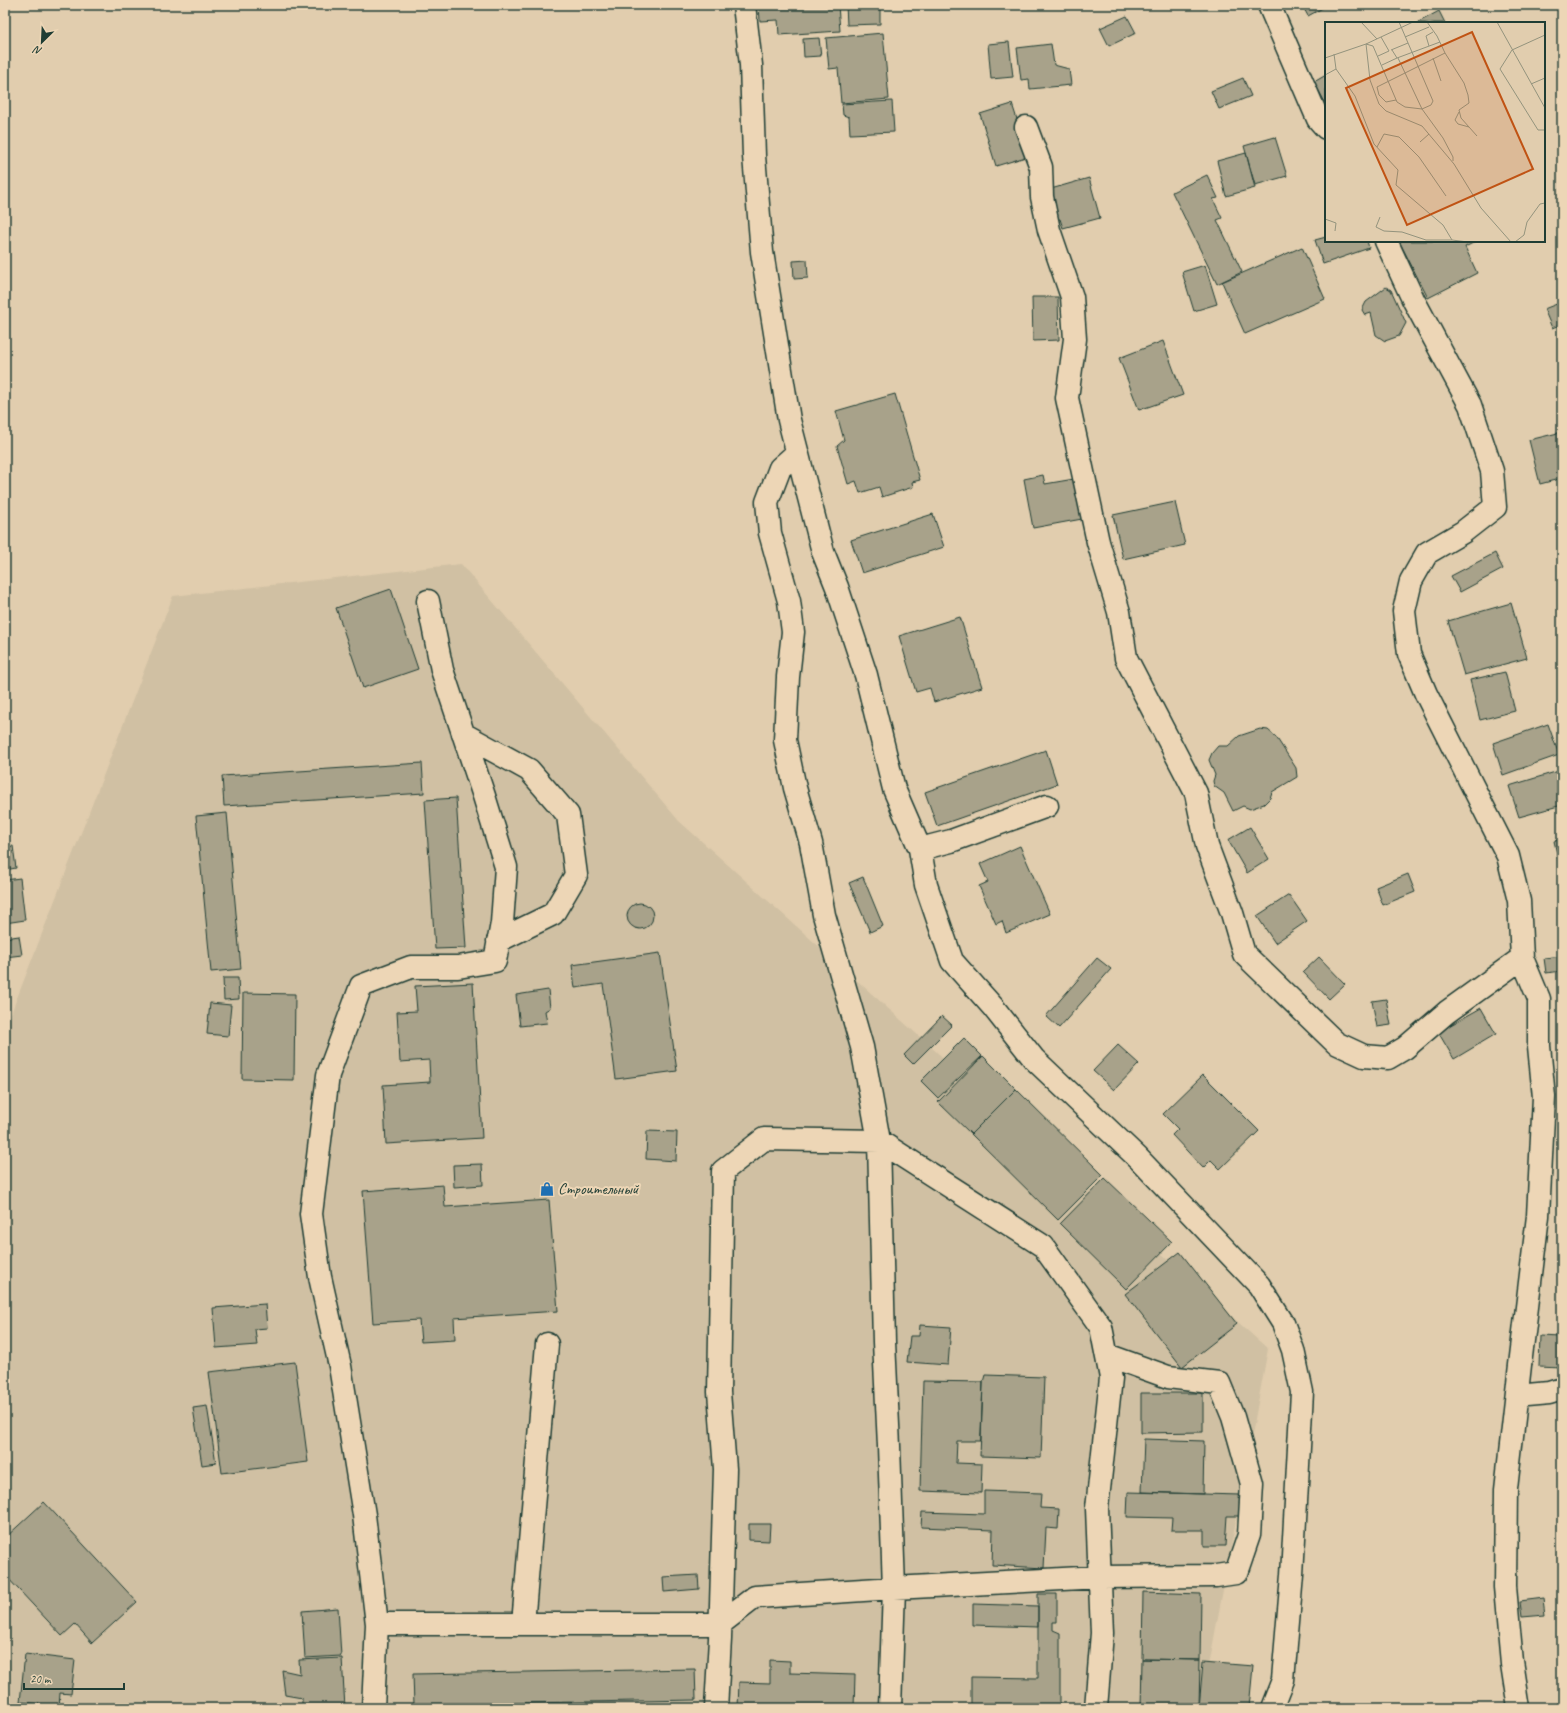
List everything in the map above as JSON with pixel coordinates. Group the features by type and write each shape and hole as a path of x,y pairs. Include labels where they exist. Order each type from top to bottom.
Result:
{"street":[{"path":"744,5 751,65 754,156 762,252 789,420 823,552 837,586 866,676 894,789 920,849 926,885 952,961 993,1008 1034,1059 1138,1158 1259,1285 1283,1323 1293,1350 1302,1392 1292,1575 1283,1680 1272,1708"},
{"path":"1269,5 1318,119 1325,127"},
{"path":"1026,127 1041,167 1042,197 1049,230 1072,297 1075,339 1067,398 1098,542 1119,612 1126,658 1196,792 1207,846 1232,913 1244,954 1336,1043 1364,1056 1388,1058 1405,1048 1464,999 1522,958"},
{"path":"1386,242 1414,299 1470,405 1492,471 1495,507 1463,532 1427,553 1411,581 1404,611 1409,654 1426,694 1508,856 1519,901 1522,958 1539,999 1539,1046 1544,1097 1538,1216 1506,1489 1505,1587 1512,1663 1519,1708"},
{"path":"797,453 780,468 767,502 770,533 789,602 793,632 788,677 785,740 811,843 824,916 862,1048 878,1141 894,1588 890,1708"},
{"path":"373,1708 377,1624 363,1507 340,1366 320,1277 311,1214 328,1075 361,986 411,967 458,967 495,961 502,923 506,867 442,670 428,601"},
{"path":"463,734 529,770 568,815 576,875 553,914 498,941"},
{"path":"920,849 951,841 1047,806"},
{"path":"716,1708 725,1469 719,1392 723,1171 764,1139 878,1141 1043,1246 1102,1327 1111,1378 1097,1508 1102,1634 1096,1708"},
{"path":"523,1624 547,1344"},
{"path":"377,1624 720,1624 755,1597 1100,1577 1216,1576 1236,1573 1249,1535 1252,1484 1233,1417 1219,1383 1168,1377 1107,1356"},
{"path":"1517,1396 1549,1394 1562,1389"}],"shaded area":[{"name":"Строительный","path":"461,564 679,821 1268,1349 1201,1708 5,1708 5,1029 173,596"}],"building":[{"path":"759,5 838,5 840,31 779,35 778,20 760,21"},
{"path":"846,5 880,5 880,24 847,25"},
{"path":"1302,5 1328,5 1308,16"},
{"path":"1439,11 1444,22 1419,22"},
{"path":"1127,16 1136,33 1109,46 1100,28"},
{"path":"883,33 889,99 841,103 838,68 829,69 826,38"},
{"path":"819,38 821,56 804,57 803,39"},
{"path":"1009,42 1013,77 991,79 988,44"},
{"path":"1051,44 1054,65 1069,69 1071,85 1030,89 1029,79 1021,80 1017,48"},
{"path":"1325,76 1325,102 1314,82"},
{"path":"1243,78 1251,96 1219,109 1211,91"},
{"path":"892,101 894,132 850,134 849,117 843,115 842,104"},
{"path":"1012,104 1029,156 996,166 980,114"},
{"path":"1275,137 1287,176 1255,185 1244,146"},
{"path":"1246,153 1255,188 1226,196 1217,161"},
{"path":"1207,175 1218,198 1213,199 1222,218 1217,220 1242,272 1217,284 1172,192"},
{"path":"1089,178 1100,218 1063,228 1060,219 1053,221 1044,191"},
{"path":"1325,237 1325,242 1367,242 1369,248 1323,264 1315,240"},
{"path":"1400,242 1475,242 1465,247 1477,273 1428,298"},
{"path":"1302,247 1325,299 1245,334 1222,282"},
{"path":"807,260 808,278 794,279 793,261"},
{"path":"1205,265 1217,304 1194,311 1182,272"},
{"path":"1386,287 1391,290 1406,323 1399,336 1385,341 1376,335 1371,313 1365,315 1362,310 1366,302"},
{"path":"1032,297 1058,297 1059,340 1033,341"},
{"path":"1562,302 1562,324 1552,328 1544,309"},
{"path":"1163,341 1183,395 1139,410 1119,358"},
{"path":"895,394 920,480 912,482 913,487 882,497 879,487 860,493 856,481 848,484 837,446 844,440 836,411"},
{"path":"1562,432 1562,485 1559,479 1540,484 1529,440"},
{"path":"1043,475 1045,484 1074,479 1082,519 1033,528 1024,479"},
{"path":"1175,502 1185,545 1123,559 1113,515"},
{"path":"933,514 944,547 862,573 851,540"},
{"path":"1495,553 1503,569 1460,592 1451,576"},
{"path":"391,589 418,669 363,688 336,608"},
{"path":"1511,603 1527,658 1464,675 1448,621"},
{"path":"960,617 982,687 934,702 930,688 916,692 899,636"},
{"path":"1505,672 1515,711 1480,720 1470,680"},
{"path":"1548,724 1559,755 1503,775 1493,743"},
{"path":"1260,729 1268,730 1276,737 1296,768 1297,777 1272,792 1270,798 1264,804 1250,809 1243,806 1233,811 1224,793 1214,786 1213,781 1215,775 1209,760 1212,753 1218,746 1228,746 1239,736"},
{"path":"1046,750 1057,784 937,826 925,792"},
{"path":"422,763 424,793 224,806 222,776"},
{"path":"1562,770 1562,805 1519,817 1509,786"},
{"path":"456,798 466,948 435,949 425,800"},
{"path":"227,813 241,969 211,972 196,816"},
{"path":"1250,827 1269,859 1247,873 1228,840"},
{"path":"1562,839 1562,875 1554,841"},
{"path":"13,846 16,868 5,870 5,847"},
{"path":"1020,846 1050,914 1006,933 1002,921 996,924 979,886 988,882 980,864"},
{"path":"1408,874 1415,892 1383,905 1376,887"},
{"path":"863,877 883,926 870,932 849,883"},
{"path":"20,878 25,920 5,923 5,880"},
{"path":"1289,895 1307,921 1275,943 1257,916"},
{"path":"640,903 649,907 653,916 649,925 640,929 631,925 627,916 631,907"},
{"path":"19,936 22,955 5,957 5,938"},
{"path":"660,953 677,1071 616,1079 603,984 575,988 572,965"},
{"path":"1562,956 1562,971 1546,973 1544,958"},
{"path":"1319,957 1345,984 1329,999 1303,972"},
{"path":"1097,958 1111,969 1059,1028 1046,1016"},
{"path":"223,978 238,978 239,999 224,1000"},
{"path":"473,983 482,1138 386,1144 383,1085 430,1082 429,1060 400,1062 397,1012 417,1011 415,986"},
{"path":"548,990 550,1008 545,1011 547,1023 520,1026 516,995"},
{"path":"243,993 295,994 294,1080 242,1079"},
{"path":"1386,999 1391,1025 1377,1027 1372,1001"},
{"path":"210,1003 231,1005 228,1036 207,1034"},
{"path":"1481,1008 1496,1034 1454,1059 1438,1032"},
{"path":"942,1016 952,1025 913,1064 904,1055"},
{"path":"964,1038 982,1056 938,1098 921,1081"},
{"path":"1118,1045 1139,1064 1114,1090 1093,1071"},
{"path":"983,1056 1016,1089 971,1134 938,1102"},
{"path":"1203,1075 1259,1131 1220,1169 1211,1160 1203,1168 1172,1135 1178,1129 1163,1114"},
{"path":"1016,1089 1103,1175 1058,1220 971,1134"},
{"path":"647,1131 677,1132 676,1161 646,1159"},
{"path":"482,1164 483,1185 454,1187 453,1165"},
{"path":"1105,1178 1172,1242 1126,1289 1060,1224"},
{"path":"443,1185 445,1207 549,1200 558,1311 454,1318 455,1340 421,1342 419,1320 373,1323 363,1191"},
{"path":"1180,1252 1237,1324 1182,1367 1125,1294"},
{"path":"265,1304 267,1328 255,1329 257,1345 216,1348 213,1308"},
{"path":"920,1325 951,1327 948,1365 907,1362 910,1336 919,1336"},
{"path":"1540,1336 1561,1337 1560,1367 1539,1366"},
{"path":"295,1362 308,1462 222,1473 209,1372"},
{"path":"985,1375 1044,1377 1041,1458 980,1456 983,1382"},
{"path":"923,1381 983,1382 981,1441 957,1441 956,1463 982,1464 981,1493 920,1491"},
{"path":"1141,1393 1203,1393 1203,1432 1141,1433"},
{"path":"207,1406 216,1463 202,1465 193,1408"},
{"path":"1144,1439 1204,1441 1203,1494 1142,1492"},
{"path":"984,1491 1041,1493 1040,1508 1059,1509 1058,1529 1046,1528 1044,1568 992,1565 993,1530 921,1527 922,1512 984,1514"},
{"path":"1128,1492 1240,1495 1240,1516 1227,1516 1225,1546 1204,1546 1204,1530 1171,1530 1172,1518 1127,1517"},
{"path":"44,1502 137,1602 92,1643 75,1624 62,1636 5,1575 5,1538"},
{"path":"749,1524 770,1524 769,1541 749,1540"},
{"path":"698,1575 699,1589 664,1592 663,1577"},
{"path":"1143,1592 1201,1594 1200,1660 1142,1659"},
{"path":"1038,1594 1057,1594 1057,1622 1053,1622 1053,1630 1060,1633 1060,1708 971,1708 971,1677 1038,1678"},
{"path":"1544,1599 1546,1615 1522,1617 1520,1602"},
{"path":"973,1604 1038,1606 1038,1627 973,1625"},
{"path":"338,1608 341,1656 305,1658 302,1611"},
{"path":"25,1654 75,1660 71,1694 60,1693 59,1708 42,1708 42,1704 20,1702"},
{"path":"342,1658 345,1708 302,1708 302,1698 285,1695 282,1670 300,1674 299,1660"},
{"path":"1142,1659 1200,1660 1199,1708 1141,1708"},
{"path":"770,1660 790,1661 790,1673 855,1675 854,1708 738,1708 739,1682 770,1683"},
{"path":"1203,1662 1253,1666 1249,1708 1199,1708"},
{"path":"695,1669 696,1700 414,1705 413,1674"}],"place":[{"name":"Строительный","path":"547,1189"}]}
